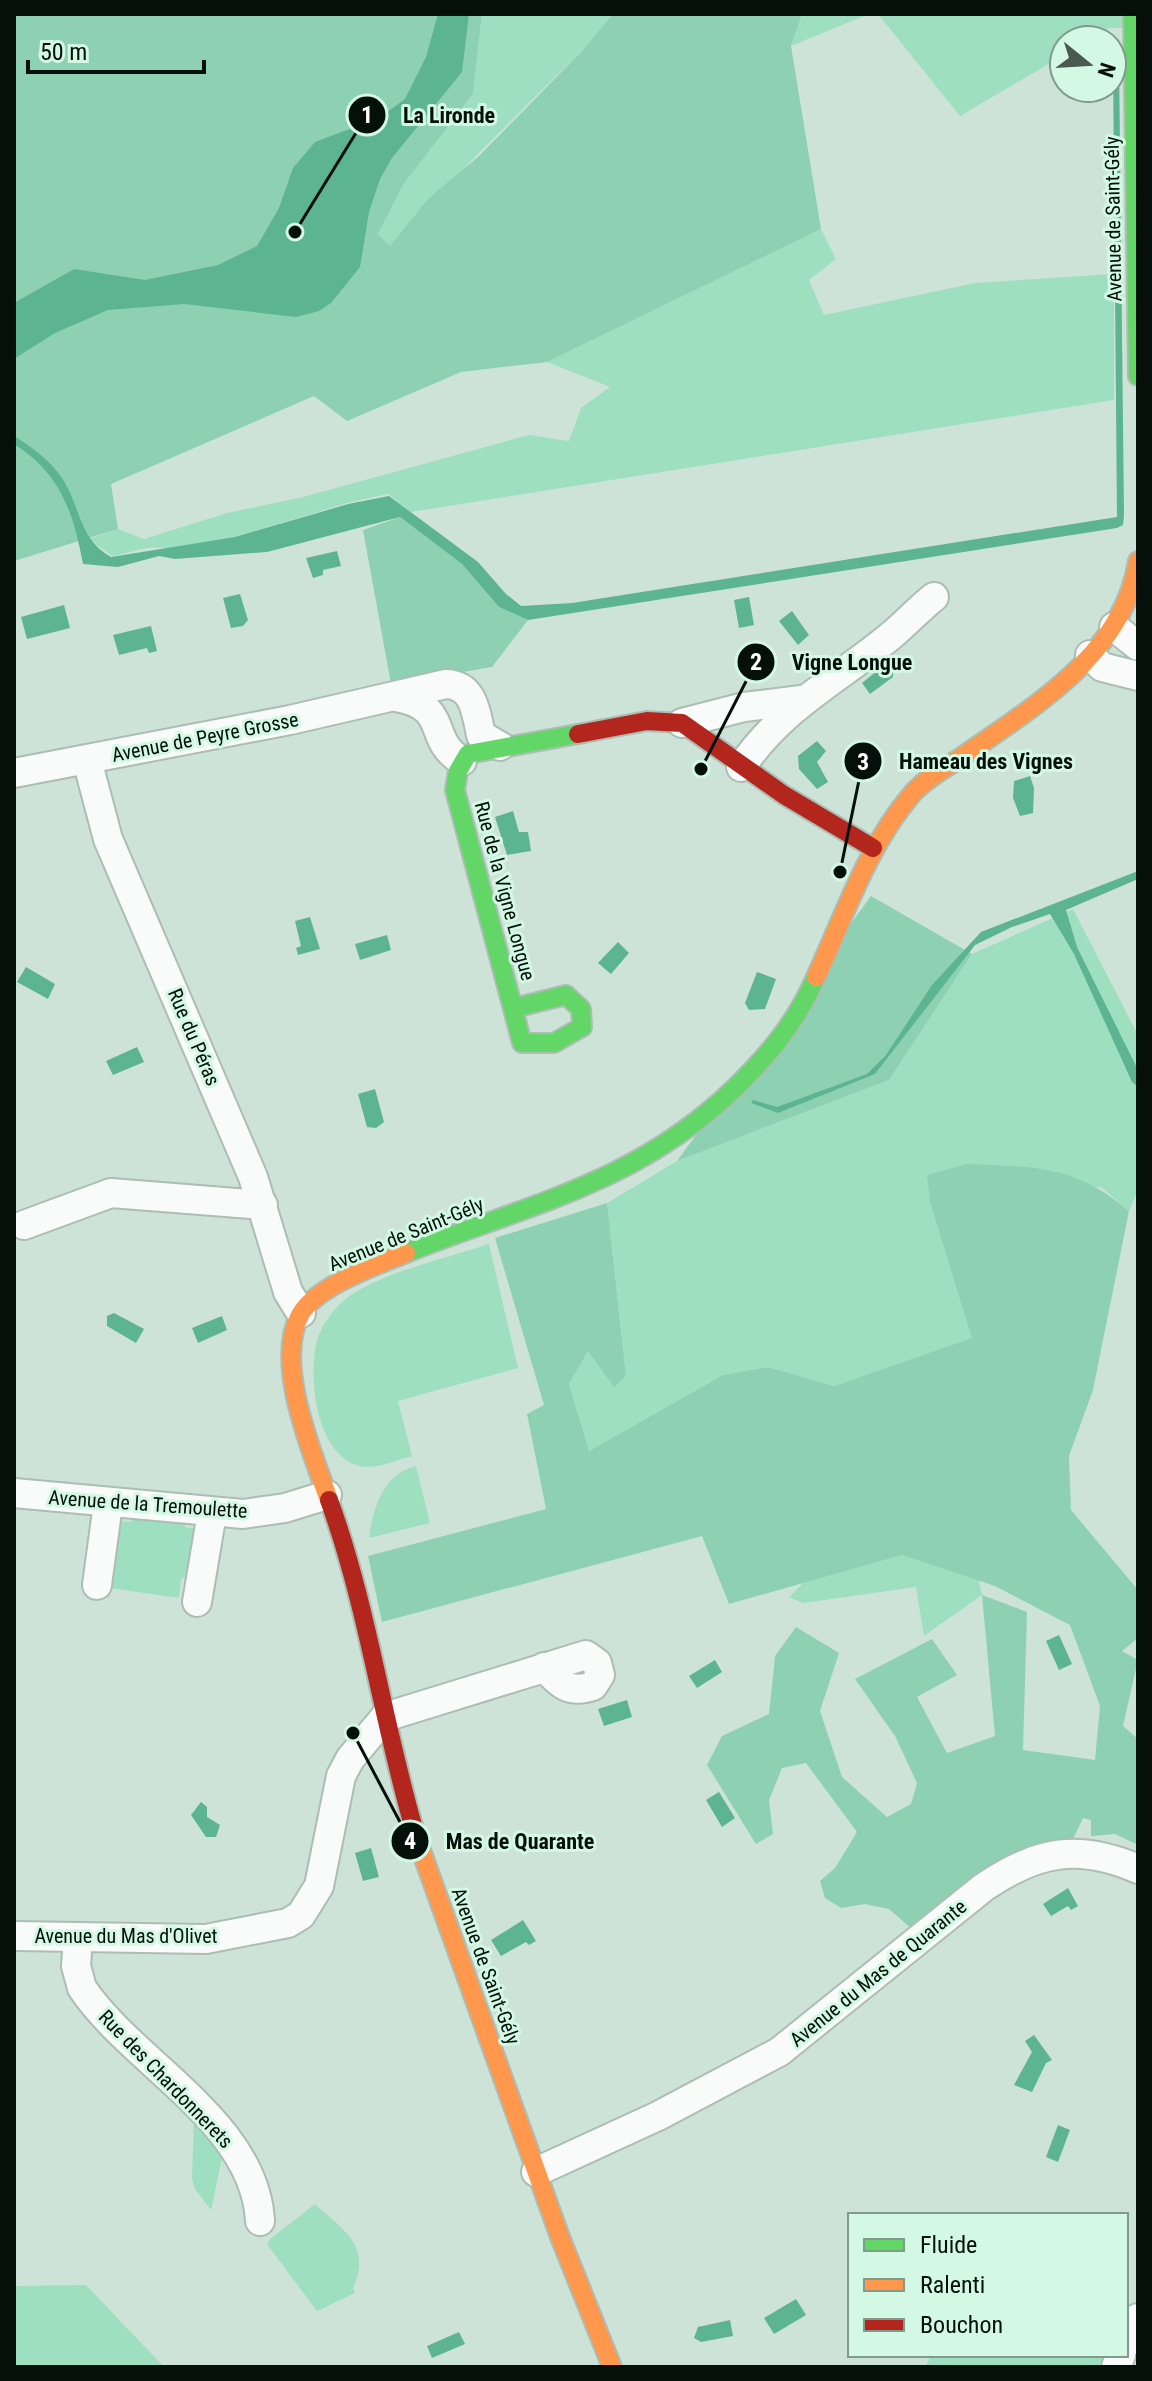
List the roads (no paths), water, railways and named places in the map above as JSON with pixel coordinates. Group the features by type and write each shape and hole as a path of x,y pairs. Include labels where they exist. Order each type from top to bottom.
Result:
{"street":[{"name":"Avenue de Saint-Gély","path":"1133,14 1138,376"},
{"name":"Avenue de Saint-Gély","path":"612,2367 536,2172 410,1816 353,1568 303,1420 292,1362 293,1338 301,1313 329,1289 413,1251 557,1199 641,1160 678,1138 738,1082 791,1025 873,848 915,791 1065,678 1090,655 1114,627 1132,590 1138,561"},
{"path":"741,767 763,735 801,700 893,633 934,597"},
{"path":"1114,627 1138,646"},
{"path":"1090,655 1113,672 1138,676"},
{"path":"500,746 481,735 473,700 465,690 458,685 446,684 434,694 429,708 447,749 462,761 468,754 500,746 647,721 682,723 744,707 801,700"},
{"name":"Avenue de Peyre Grosse","path":"14,773 395,697 446,684"},
{"name":"Avenue de Peyre Grosse","path":"395,697 414,700 429,708"},
{"path":"682,723 741,767 873,848"},
{"name":"Rue du Péras","path":"87,760 108,839 263,1205 288,1292 301,1313"},
{"name":"Rue de la Vigne Longue","path":"462,761 455,790 514,1008"},
{"path":"24,1225 111,1193 131,1192 263,1205"},
{"name":"Avenue de la Tremoulette","path":"14,1493 243,1514 285,1508 327,1495"},
{"path":"97,1585 108,1504"},
{"path":"197,1602 212,1513"},
{"path":"385,1717 544,1667"},
{"name":"Avenue du Mas d'Olivet","path":"14,1936 206,1939 274,1928 301,1915 312,1901 324,1868 341,1776 350,1759 385,1717"},
{"name":"Avenue du Mas de Quarante","path":"536,2172 658,2116 779,2052 1009,1870 1037,1857 1085,1853 1138,1869"},
{"name":"Rue des Chardonnerets","path":"78,1937 76,1966 82,1988 224,2135 247,2168 259,2205 260,2221"},
{"path":"1128,2340 1138,2318"}],"place":[{"name":"La Lironde","path":"295,232"},
{"name":"Vigne Longue","path":"701,769"},
{"name":"Hameau des Vignes","path":"840,872"},
{"name":"Mas de Quarante","path":"353,1733"}]}
